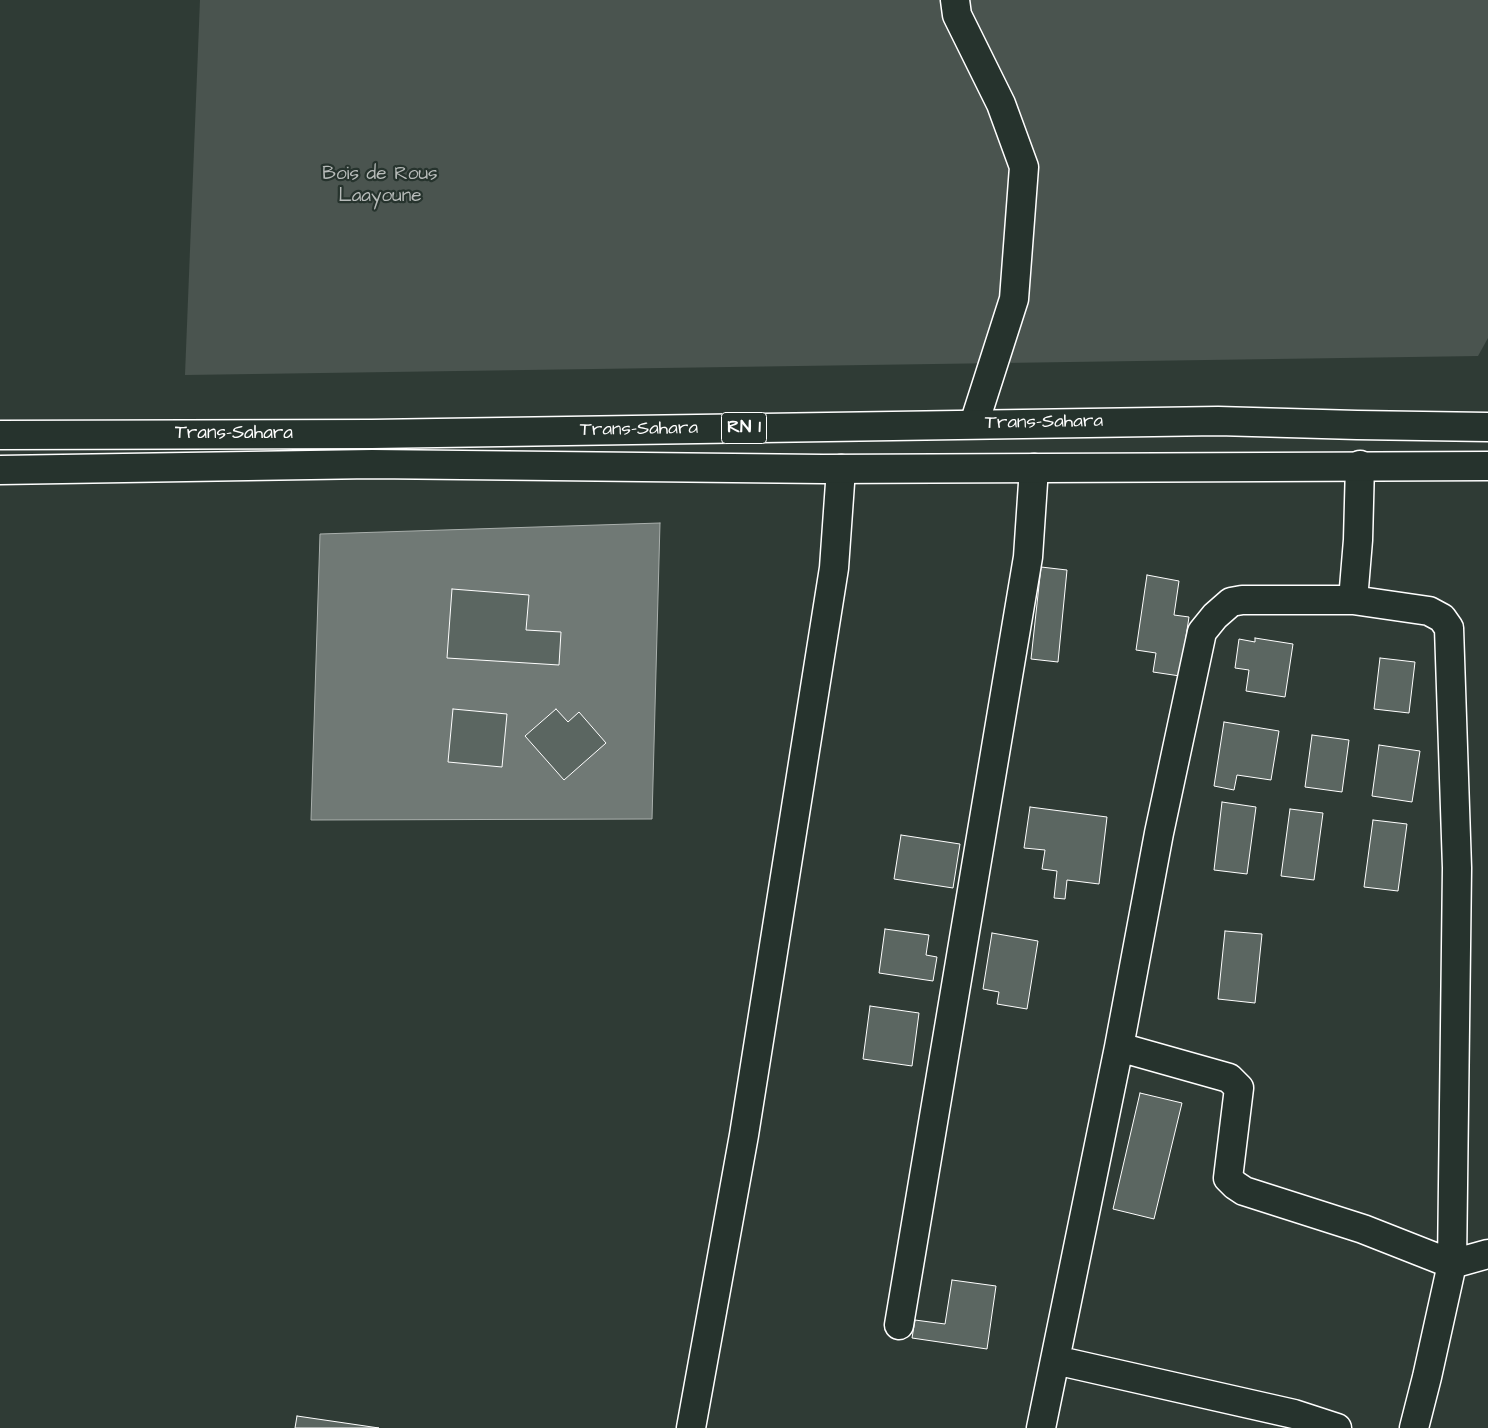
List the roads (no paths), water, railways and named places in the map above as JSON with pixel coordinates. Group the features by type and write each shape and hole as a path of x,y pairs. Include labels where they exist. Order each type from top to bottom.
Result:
{"main road":[{"path":"955,0 957,15 1001,104 1024,167 1014,299 974,424"},
{"name":"Trans-Sahara","path":"0,435 362,434 1218,420 1357,426 1488,427"},
{"path":"872,468 878,448 874,426"},
{"path":"691,1428 744,1134 800,771 834,568 832,469 820,448 826,427"},
{"name":"Trans-Sahara","path":"0,470 372,464 832,469 1360,465 1488,466"},
{"path":"1353,600 1358,540 1360,465"},
{"path":"899,1326 1028,557 1034,468"},
{"path":"1041,1428 1119,1047 1159,833 1202,632 1215,616 1231,602 1242,600 1353,600 1429,611 1442,618 1449,628 1457,868 1452,1264 1414,1428"},
{"path":"1119,1047 1229,1078 1239,1088 1228,1178 1244,1191 1363,1229 1452,1264 1488,1254"},
{"path":"1055,1360 1294,1414 1337,1428"}],"park label":[{"name":"Bois de Rous Laayoune","path":"380,186"}]}
